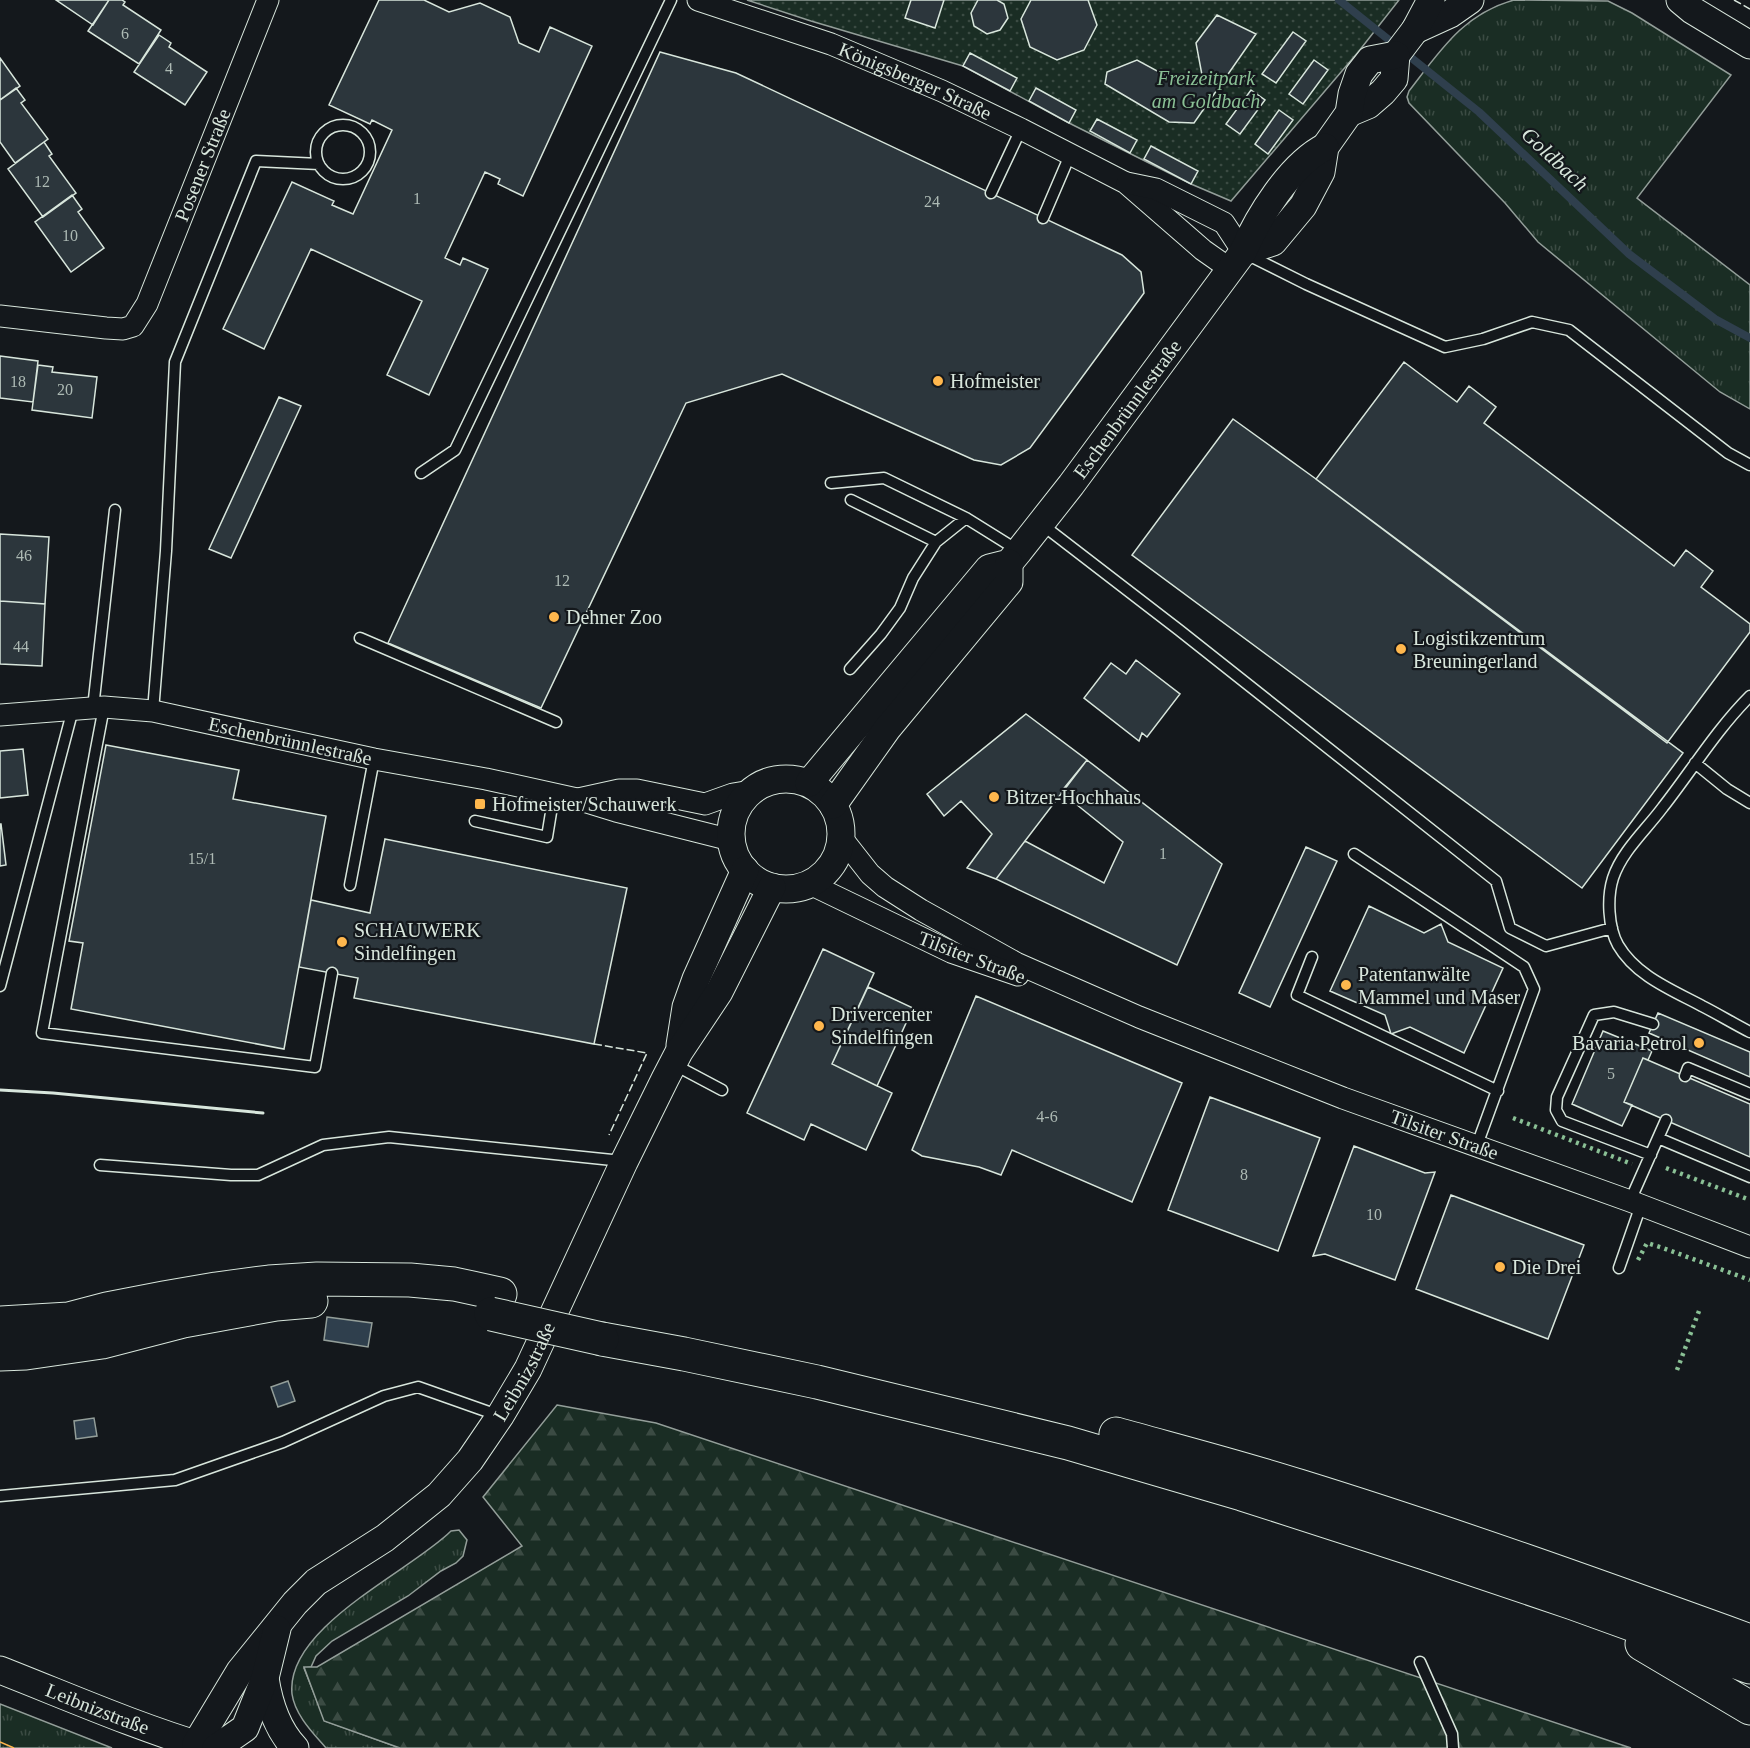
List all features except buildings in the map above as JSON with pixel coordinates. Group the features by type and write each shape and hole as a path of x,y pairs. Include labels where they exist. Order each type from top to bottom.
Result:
{"highway":[{"path":"0,1323 69,1319 164,1298 216,1289 288,1281 366,1279 454,1284 496,1304 607,1329 746,1366 1068,1443 1242,1494 1425,1553 1750,1667"},
{"path":"0,1354 26,1353 102,1342 183,1321 276,1304 319,1300 377,1300 426,1303 473,1310 496,1304"},
{"path":"607,1329 663,1327 1090,1427 1275,1479 1483,1546 1750,1641"},
{"path":"1573,1604 1750,1708"}],"street":[{"name":"Posener Straße","path":"0,316 106,328 133,326 147,304 268,0"},
{"name":"Königsberger Straße","path":"698,0 831,44 942,91 1021,129 1126,183 1203,250 1236,261"},
{"name":"Eschenbrünnlestraße","path":"833,806 887,729 1009,582 1014,557 1071,485 1236,261 1252,229 1300,164 1325,147 1349,113 1368,105 1383,92 1387,65 1415,30 1431,0"},
{"path":"1415,30 1450,14 1470,0"},
{"path":"1680,3 1750,45"},
{"name":"Königsberger Straße","path":"1126,183 1156,189 1224,223 1236,261"},
{"name":"Eschenbrünnlestraße","path":"809,783 989,568 1014,557"},
{"name":"Eschenbrünnlestraße","path":"0,715 90,708 153,711 374,759 486,779 577,799 731,840"},
{"path":"779,779 794,779 809,783 823,793 833,806 840,821 842,837 832,865 823,876 798,888 772,887 757,881 744,870 736,856 731,840 731,827 735,813 751,791 764,783 779,779"},
{"name":"Eschenbrünnlestraße","path":"577,799 619,790 637,789 705,804 733,794 751,791"},
{"name":"Tilsiter Straße","path":"842,837 870,874 885,886 921,910 1016,963 1139,1017 1343,1098 1636,1203 1750,1247"},
{"name":"Leibnizstraße","path":"676,1058 686,1007 696,979 744,870"},
{"name":"Tilsiter Straße","path":"810,884 951,952 1139,1017"},
{"name":"Leibnizstraße","path":"210,1747 240,1671 295,1603 316,1582 386,1538 439,1495 470,1460 500,1416 528,1369 624,1161 676,1058 719,992 772,887"},
{"name":"Leibnizstraße","path":"0,1670 101,1710 210,1747 245,1728 265,1678 279,1622"},
{"name":"Leibnizstraße","path":"265,1678 268,1699 275,1717 295,1748"},
{"path":"210,1747 239,1744 252,1748"}],"lane":[{"path":"421,473 455,450 671,0"},
{"path":"345,125 355,128 368,141 370,149 367,165 355,177 339,179 324,171 319,164 316,155 321,137 336,126 345,125"},
{"path":"991,193 1021,129"},
{"path":"1043,218 1070,155"},
{"path":"153,711 166,551 176,362 256,161 319,164"},
{"path":"1236,261 1305,284 1445,346 1483,339 1532,322 1569,330 1728,453 1750,465"},
{"path":"831,483 884,478 966,518 1014,557"},
{"path":"850,500 936,542"},
{"path":"0,986 90,708 97,679 115,510"},
{"path":"850,669 900,608 913,578 936,542 966,518"},
{"path":"1040,523 1496,881 1510,928 1546,946 1612,928"},
{"path":"360,638 556,722"},
{"path":"1750,696 1734,711 1625,855 1613,879 1609,906 1612,928 1618,945 1631,961 1657,983 1750,1032"},
{"path":"90,708 42,1032 315,1066 332,973"},
{"path":"350,885 374,759"},
{"path":"1695,763 1727,789 1750,802"},
{"path":"475,821 547,837 554,794"},
{"path":"1354,854 1524,967 1534,989 1477,1145"},
{"path":"1312,957 1297,995 1498,1092"},
{"path":"1651,1155 1563,1121 1556,1110 1557,1097 1594,1015 1614,1012 1653,1024"},
{"path":"676,1058 722,1090"},
{"path":"1685,1076 1688,1068 1750,1094"},
{"path":"1619,1268 1651,1155 1666,1120"},
{"path":"100,1165 258,1175 323,1145 389,1137 624,1161"},
{"path":"1658,1138 1750,1177"},
{"path":"0,1496 175,1480 283,1443 384,1396 418,1386 500,1416"},
{"path":"1420,1662 1452,1734 1453,1748"}],"green space":[{"name":"Freizeitpark am Goldbach","path":"747,0 1399,0 1359,51 1231,201 1191,184 1069,123 963,66"},
{"path":"1514,0 1608,1 1632,13 1731,75 1637,198 1750,285 1750,409 1720,392 1538,242 1505,203 1409,103 1407,97 1409,91 1454,36 1480,15"},
{"path":"557,1405 656,1423 1631,1748 400,1748 324,1721 304,1667 317,1667 522,1546 483,1497"},
{"path":"459,1530 467,1540 463,1556 456,1563 441,1571 408,1596 332,1641 316,1656 311,1667 304,1668 325,1721 400,1748 326,1748 301,1716 292,1694 295,1669 308,1646 354,1602 451,1531"},
{"path":"0,1704 112,1748 0,1748"}],"water":[{"path":"327,1317 372,1323 368,1347 324,1340"},
{"path":"288,1381 295,1401 278,1407 271,1387"},
{"path":"94,1418 97,1436 76,1439 74,1421"}],"waterway":[{"name":"Goldbach","path":"1339,0 1479,112 1629,254 1715,319 1750,338"}],"hedge":[{"path":"1513,1118 1632,1164"},
{"path":"1666,1168 1750,1200"},
{"path":"1638,1260 1647,1243 1750,1280"},
{"path":"1677,1370 1699,1311"}],"fence":[{"path":"1734,0 1750,9"},
{"path":"594,1044 647,1053 609,1135"}],"wall":[{"path":"0,1090 263,1113"}],"power":[{"path":"0,1742 14,1748"}],"place":[{"name":"Hofmeister","path":"938,381"},
{"name":"Dehner Zoo","path":"554,617"},
{"name":"Logistikzentrum Breuningerland","path":"1401,649"},
{"name":"Bitzer-Hochhaus","path":"994,797"},
{"name":"Hofmeister/Schauwerk","path":"480,804"},
{"name":"SCHAUWERK Sindelfingen","path":"342,942"},
{"name":"Patentanwälte Mammel und Maser","path":"1346,985"},
{"name":"Drivercenter Sindelfingen","path":"819,1026"},
{"name":"Bavaria Petrol","path":"1699,1043"},
{"name":"Die Drei","path":"1500,1267"}]}
